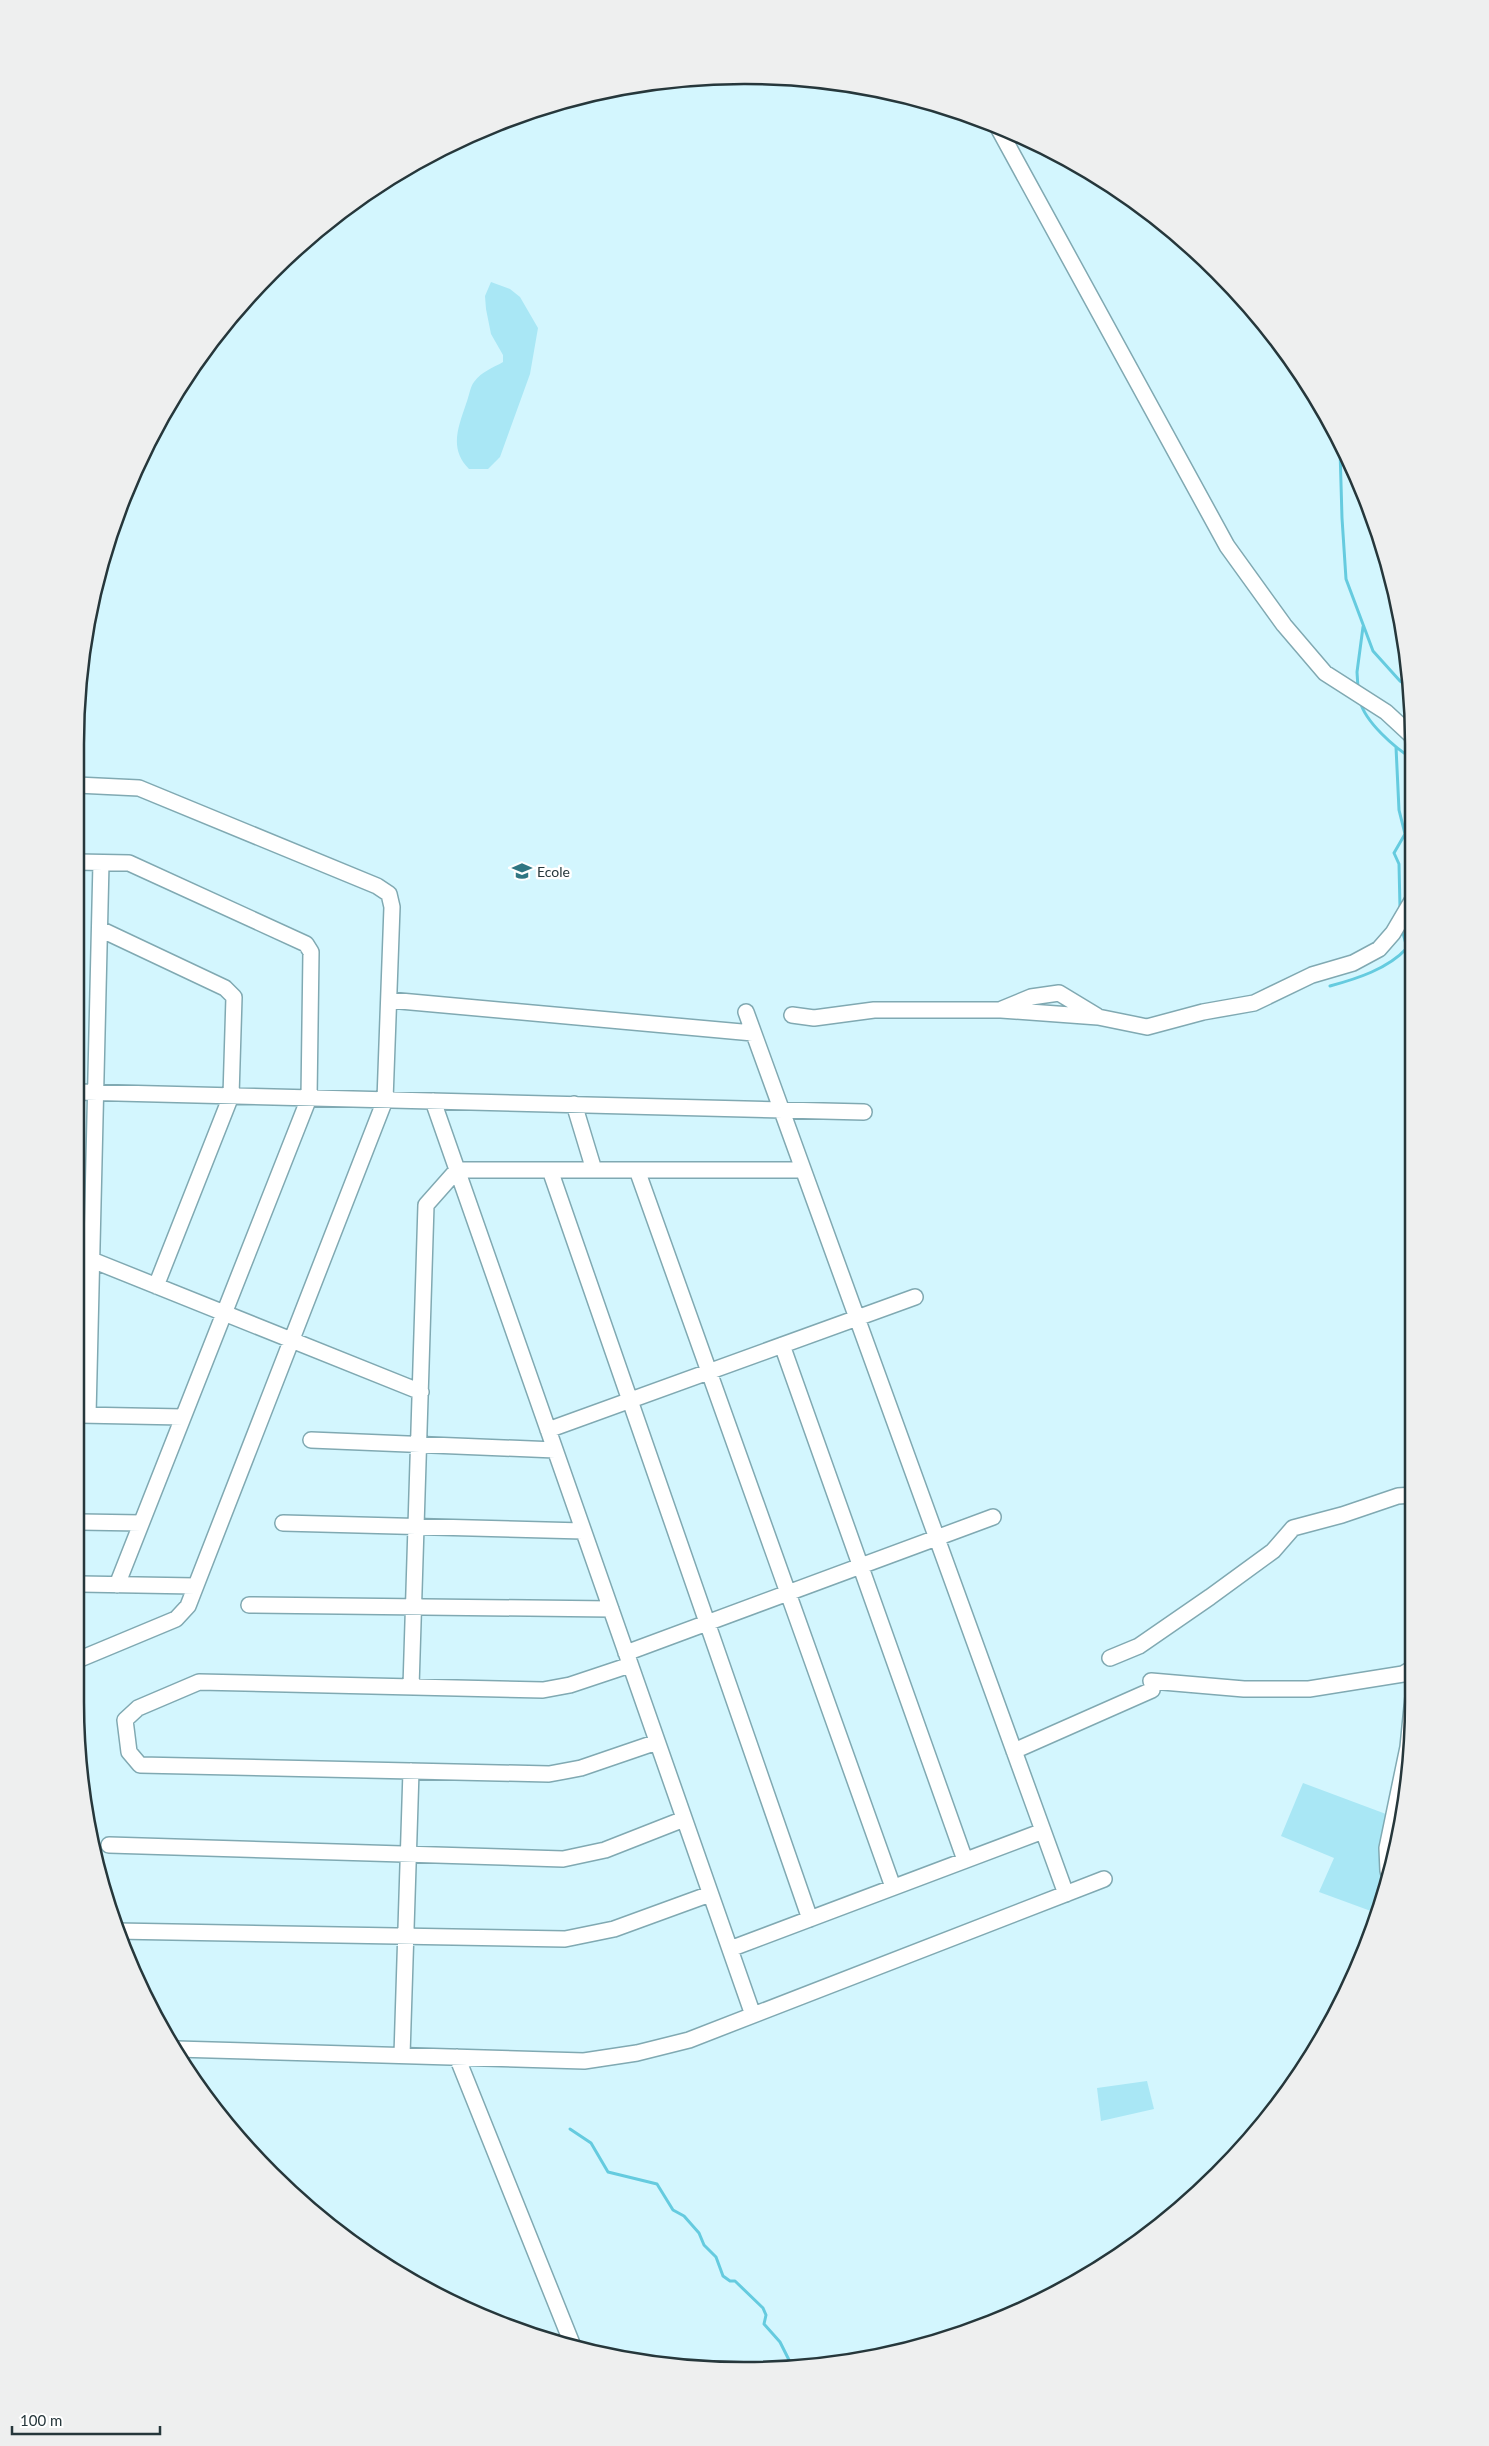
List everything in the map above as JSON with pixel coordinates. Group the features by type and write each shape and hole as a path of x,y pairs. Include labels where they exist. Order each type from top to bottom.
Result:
{"street":[{"path":"1003,137 1227,546 1284,625 1326,673 1386,712 1405,730"},
{"path":"84,786 139,788 377,886 389,894 392,907 385,1100 188,1606 176,1619 84,1657"},
{"path":"84,862 129,863 306,944 311,952 309,1098 117,1585"},
{"path":"101,863 96,1092 85,1260 84,1415 183,1416"},
{"path":"792,1015 814,1018 874,1010 1001,1010 1075,1017 1098,1017 1147,1027 1203,1012 1254,1003 1312,976 1353,963 1379,950 1393,933 1405,912"},
{"path":"100,929 225,988 234,997 231,1096 156,1286"},
{"path":"1001,1010 1031,997 1059,994 1098,1017"},
{"path":"389,1000 753,1033"},
{"path":"746,1012 1066,1894"},
{"path":"84,1092 864,1112"},
{"path":"433,1101 753,2015"},
{"path":"574,1104 594,1170"},
{"path":"411,1687 426,1205 457,1170 803,1170"},
{"path":"550,1170 810,1919"},
{"path":"637,1170 893,1887"},
{"path":"85,1260 156,1286 421,1392"},
{"path":"548,1430 915,1297"},
{"path":"782,1345 965,1860"},
{"path":"311,1440 555,1450"},
{"path":"1110,1658 1139,1646 1202,1603 1273,1551 1293,1528 1405,1496"},
{"path":"657,1742 581,1768 549,1774 140,1765 128,1752 125,1720 138,1708 199,1682 543,1690 570,1685 707,1623 993,1516"},
{"path":"84,1522 141,1523"},
{"path":"283,1523 583,1531"},
{"path":"84,1584 195,1586"},
{"path":"249,1605 611,1609"},
{"path":"1014,1751 1151,1686 1309,1689 1405,1673"},
{"path":"402,2055 411,1771"},
{"path":"1387,1855 1387,1848 1400,1787"},
{"path":"109,1845 563,1859 605,1850 684,1819"},
{"path":"730,1949 1042,1831"},
{"path":"183,2049 584,2061 637,2053 690,2040 1104,1879"},
{"path":"125,1931 565,1939 614,1929 710,1894"},
{"path":"457,2057 570,2339"}],"shaded area":[{"path":"491,282 510,289 520,297 538,328 530,374 500,457 488,469 469,469 459,454 457,446 458,430 463,413 477,378 503,362 503,355 491,334 486,309 485,296"},
{"path":"1303,1783 1394,1817 1383,1873 1371,1911 1319,1892 1334,1858 1281,1836"},
{"path":"1147,2081 1154,2109 1101,2121 1097,2088"}],"waterway":[{"path":"1340,459 1346,579 1373,651 1402,683"},
{"path":"1358,688 1357,672 1363,627"},
{"path":"1360,701 1374,726 1405,753"},
{"path":"1396,747 1399,810 1405,834 1394,853 1399,864 1400,908"},
{"path":"1402,929 1405,940"},
{"path":"1330,986 1371,972 1391,962 1405,950"},
{"path":"570,2129 591,2143 608,2172 657,2184 673,2210 684,2216 699,2233 704,2245 716,2257 723,2276 730,2281 735,2281 763,2308 766,2315 764,2324 780,2342 789,2361"}],"place":[{"name":"Ecole","path":"522,871"}]}
